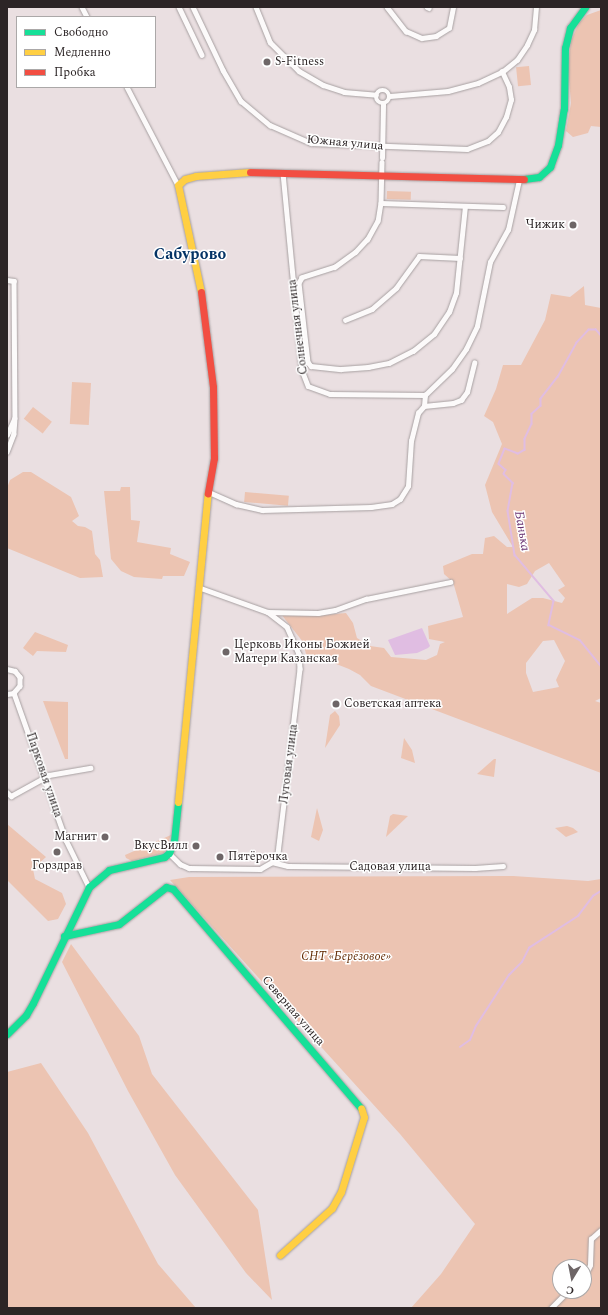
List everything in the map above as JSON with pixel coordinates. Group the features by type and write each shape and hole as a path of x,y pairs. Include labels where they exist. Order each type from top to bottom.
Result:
{"street":[{"path":"82,7 86,16"},
{"path":"179,7 202,55"},
{"name":"Южная улица","path":"193,7 223,70 241,101 260,119 289,135 311,143 467,149 488,141 498,132 511,100 510,87 502,72"},
{"path":"256,7 270,42 299,70 330,88 376,95 383,90 390,96 422,95 448,91 478,83 502,72 517,60 527,45 534,30 536,7"},
{"path":"387,7 406,31 422,38 436,36 449,28 453,7"},
{"path":"178,185 184,179 219,173 283,173 519,180 539,177 546,172 554,159 564,109 565,48 574,20 586,8"},
{"path":"7,1034 26,1015 33,1003 64,936 89,887 109,870 156,860 169,853 174,841 198,587 214,458 213,387 200,280 178,185 128,88"},
{"path":"376,95 378,100 383,104"},
{"path":"383,104 388,102 390,96"},
{"path":"383,104 381,203 378,221 368,239 356,252 335,267 302,278 299,283 309,364 341,369 368,367 394,361 413,351 434,334 449,312 456,293 465,206"},
{"name":"Солнечная улица","path":"283,173 302,370 308,386 330,394 425,396"},
{"path":"209,492 242,506 262,510 371,507 392,504 400,499 408,486 411,441 418,413 424,406 425,396 463,354 477,326 490,262 508,230 519,180"},
{"path":"381,203 503,207"},
{"path":"345,320 372,309 390,294 409,273 419,256 460,258"},
{"path":"7,280 14,281 15,418 14,434 7,452"},
{"path":"424,406 453,403 461,400 466,392 474,363"},
{"path":"7,435 15,418"},
{"path":"198,587 268,612 318,613 335,610 366,599 450,582"},
{"name":"Луговая улица","path":"268,612 287,627 296,647 299,666 277,863"},
{"path":"7,669 15,671 20,677 20,686 14,693 7,694"},
{"name":"Парковая улица","path":"14,693 45,776 66,840 89,887"},
{"path":"7,792 12,796 45,776 90,768"},
{"path":"169,853 180,864 189,868 260,869 268,863 277,863"},
{"name":"Садовая улица","path":"277,863 288,866 475,868 502,866"},
{"name":"Северная улица","path":"64,936 119,924 166,887 173,889 363,1110 364,1117 341,1192 332,1208 280,1255"},
{"path":"590,1259 591,1239 601,1230"},
{"path":"551,1308 560,1299"}],"green space":[{"path":"601,10 601,127 591,126 588,133 573,137 566,131 571,103 568,67 571,41 579,23 587,15"},
{"path":"529,66 531,85 518,86 516,67"},
{"path":"387,191 411,192 411,200 387,199"},
{"path":"584,286 585,305 601,308 601,698 595,701 601,703 601,773 371,686 360,675 326,660 312,660 306,654 303,642 281,614 314,616 346,613 353,623 357,638 370,646 384,648 391,657 426,660 437,655 440,644 445,642 429,639 428,626 463,617 453,582 444,574 443,566 472,554 483,554 485,538 494,536 507,547 513,547 492,512 485,485 502,444 493,422 484,416 496,389 503,365 521,365 545,320 551,294 570,297","holes":["549,563 565,586 558,590 565,598 562,603 543,598 532,598 507,614 507,584 519,587 527,584 535,571","554,640 565,661 556,680 559,687 533,692 526,673 526,663 543,641"]},
{"path":"72,382 91,383 89,425 70,424"},
{"path":"33,407 52,422 43,434 24,419"},
{"path":"23,472 31,472 71,497 79,516 72,521 78,526 85,527 92,531 95,554 100,560 103,577 80,578 7,548 7,488 10,480"},
{"path":"121,487 130,487 131,520 140,521 137,542 171,548 170,554 190,562 184,576 163,576 162,579 134,577 121,571 111,559 104,491 120,491"},
{"path":"245,492 289,496 288,506 244,502"},
{"path":"35,632 68,645 66,652 37,651 33,656 23,648"},
{"path":"43,701 68,702 68,759 65,759"},
{"path":"335,711 339,716 340,725 325,748 330,715"},
{"path":"404,738 412,750 415,763 401,758"},
{"path":"494,759 496,759 494,777 477,774"},
{"path":"317,808 323,830 319,841 311,837"},
{"path":"393,814 408,816 386,837 390,816"},
{"path":"7,824 46,857 33,869 35,879 62,893 66,904 58,919 48,921 7,880"},
{"path":"567,826 578,832 566,837 555,828"},
{"path":"171,835 164,853 132,861 126,858 125,855"},
{"name":"СНТ «Берёзовое»","path":"513,876 588,881 601,879 601,1308 411,1308 441,1274 475,1224 400,1134 170,880 189,877"},
{"path":"71,944 139,1036 152,1074 258,1210 272,1300 246,1273 175,1175 128,1091 62,962"},
{"path":"41,1063 88,1133 158,1264 196,1308 7,1308 7,1072"}],"shaded area":[{"path":"422,628 430,646 428,648 417,653 395,655 388,640"}],"waterway":[{"name":"Банька","path":"601,336 596,330 589,330 577,343 558,377 541,399 541,406 532,414 532,424 525,439 525,450 518,454 505,449 499,464 506,470 504,474 513,483 508,511 515,555 554,601 549,625 580,640 601,666"},
{"path":"460,1047 470,1040 476,1026 509,975 522,962 529,948 578,916 593,896 601,891"}],"traffic: fast":[{"path":"524,179 539,177 550,167 558,145 564,109 565,48 570,28 585,7"},
{"path":"7,1034 26,1015 33,1003 89,887 109,870 164,857 169,853 174,841 178,802"},
{"path":"64,936 119,924 166,887 173,889 361,1108"}],"traffic: slow":[{"path":"201,292 178,185 185,179 196,176 250,172"},
{"path":"178,802 208,493"},
{"path":"280,1255 332,1208 341,1192 364,1117 361,1108"}],"traffic: jam":[{"path":"250,172 524,179"},
{"path":"201,292 213,387 214,458 208,493"}],"place":[{"name":"S-Fitness","path":"267,62"},
{"name":"Чижик","path":"573,225"},
{"name":"Церковь Иконы Божией Матери Казанская","path":"226,652"},
{"name":"Советская аптека","path":"336,704"},
{"name":"Магнит","path":"105,837"},
{"name":"ВкусВилл","path":"196,846"},
{"name":"Горздрав","path":"57,852"},
{"name":"Пятёрочка","path":"220,857"}],"district":[{"name":"Сабурово","path":"190,254"}]}
